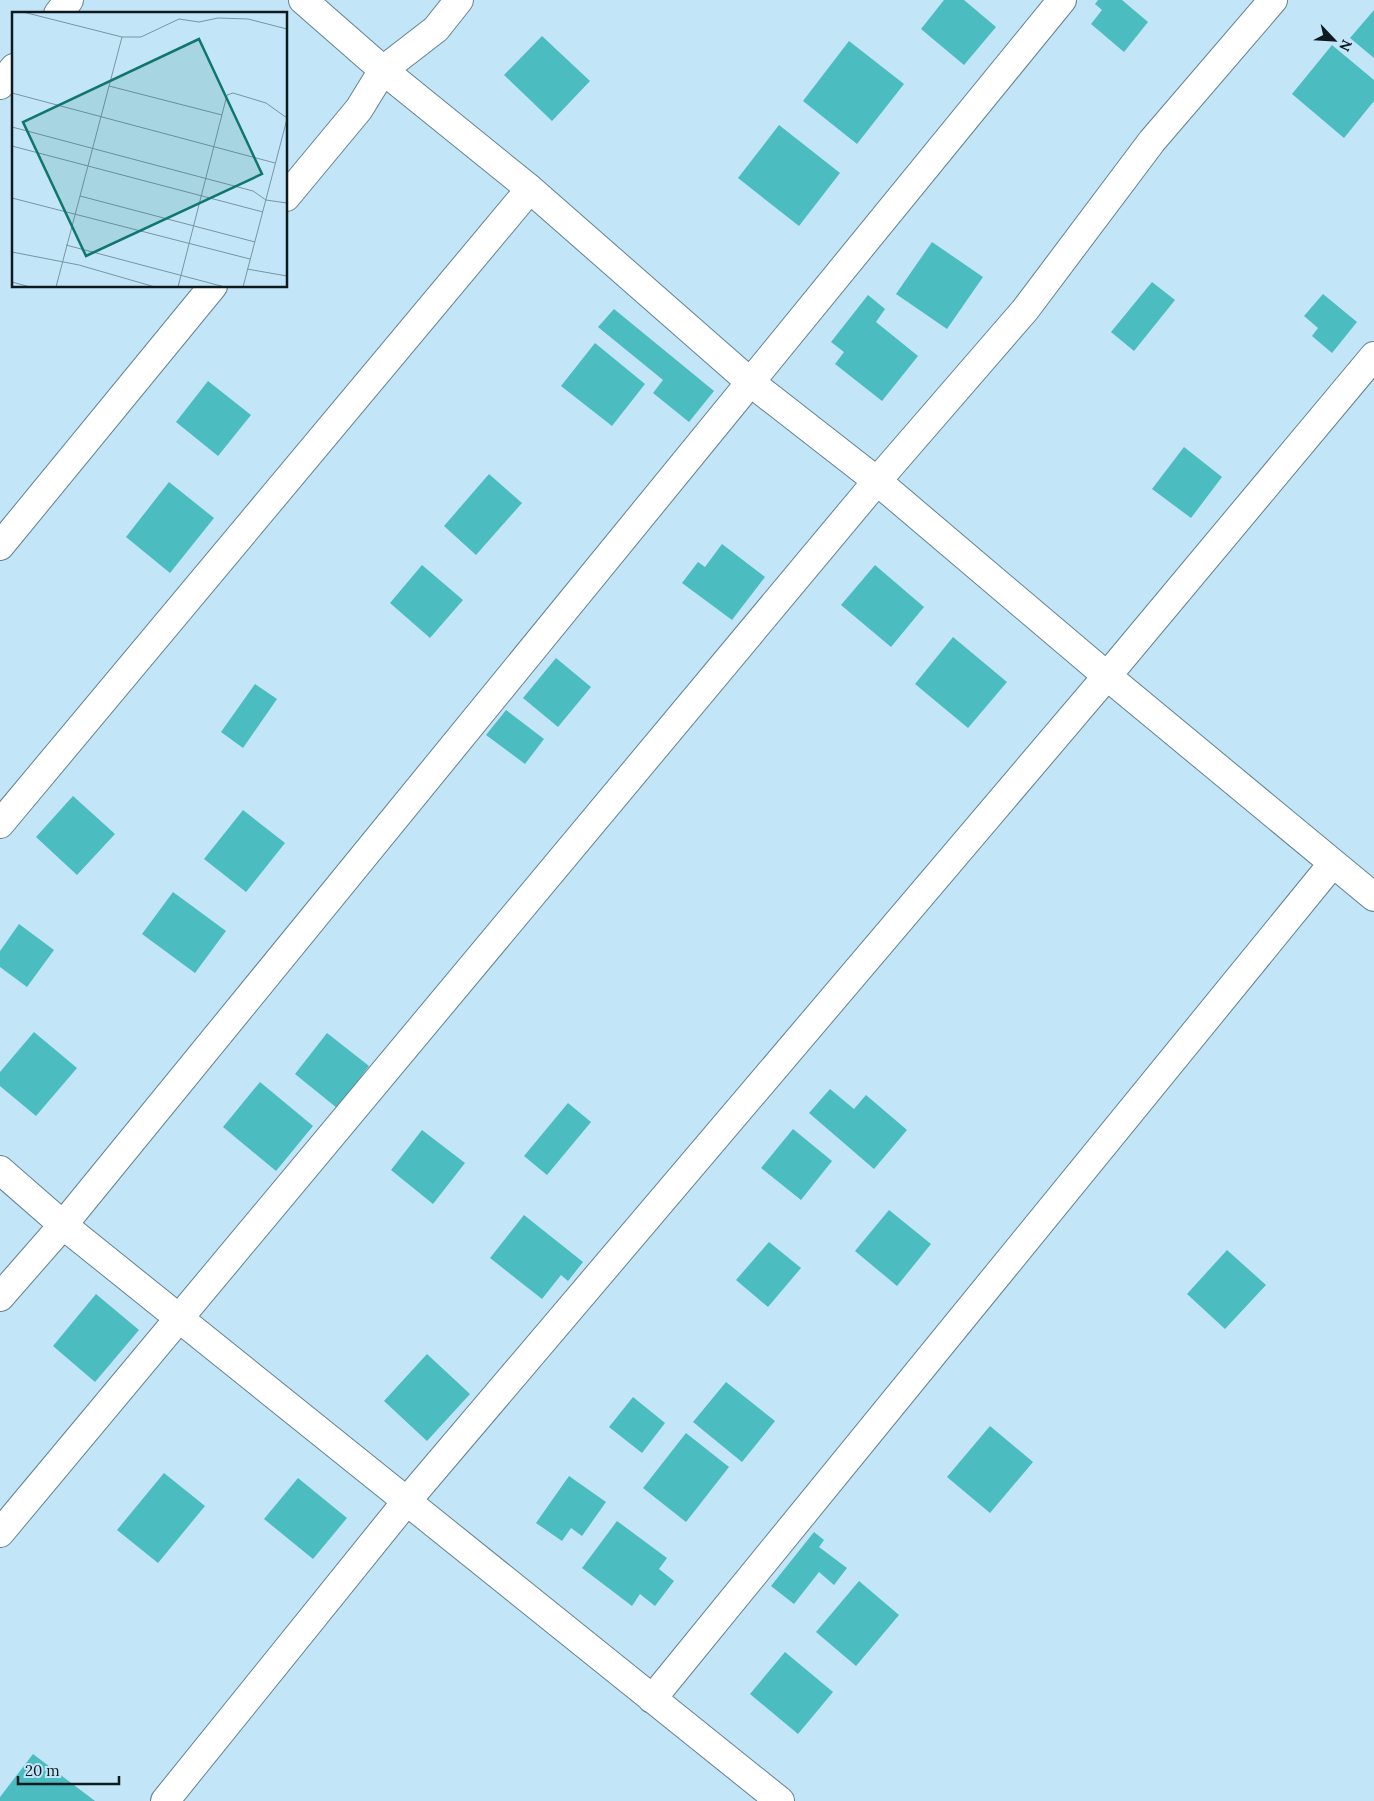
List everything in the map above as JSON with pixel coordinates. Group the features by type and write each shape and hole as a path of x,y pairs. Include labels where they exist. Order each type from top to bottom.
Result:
{"street":[{"path":"60,12 69,0"},
{"path":"303,0 384,70 530,189 750,382 877,481 1107,676 1374,897"},
{"path":"288,195 359,109 384,70 436,29 459,0"},
{"path":"0,1296 63,1226 1062,0"},
{"path":"0,1533 877,481 1025,310 1152,141 1273,0"},
{"path":"0,85 12,70"},
{"path":"0,824 530,189"},
{"path":"0,546 211,288"},
{"path":"165,1801 406,1502 1107,676 1374,356"},
{"path":"652,1699 1333,863"},
{"path":"0,1170 63,1226 780,1801"}],"building":[{"path":"944,0 964,0 996,27 964,65 921,29"},
{"path":"1098,0 1122,0 1148,22 1124,52 1091,24 1102,10 1095,4"},
{"path":"1374,10 1374,58 1350,38"},
{"path":"542,36 590,81 552,121 504,75"},
{"path":"849,41 904,84 857,144 803,101"},
{"path":"1332,45 1374,80 1374,101 1344,138 1292,94"},
{"path":"779,125 840,173 799,226 738,178"},
{"path":"932,242 983,277 947,329 896,294"},
{"path":"1152,282 1175,300 1134,351 1111,332"},
{"path":"1323,294 1357,322 1332,353 1312,336 1318,328 1304,316"},
{"path":"868,295 885,309 876,322 918,356 882,401 835,364 844,352 831,342"},
{"path":"614,309 714,391 689,422 653,393 663,380 598,327"},
{"path":"595,343 645,384 612,426 561,386"},
{"path":"208,381 251,415 218,456 176,422"},
{"path":"1184,447 1222,477 1191,518 1152,489"},
{"path":"489,474 522,503 476,555 444,526"},
{"path":"169,482 214,518 170,573 126,537"},
{"path":"722,544 765,577 732,620 682,583 698,562 705,567"},
{"path":"422,565 463,600 430,638 390,603"},
{"path":"875,565 924,607 891,647 841,605"},
{"path":"953,637 1007,682 968,728 915,684"},
{"path":"556,658 591,687 558,727 523,698"},
{"path":"255,684 277,699 243,748 221,732"},
{"path":"506,710 544,739 525,764 486,735"},
{"path":"73,796 115,834 77,875 36,837"},
{"path":"243,810 285,843 246,892 204,859"},
{"path":"173,892 226,931 195,973 142,934"},
{"path":"19,924 54,950 27,987 0,967 0,951"},
{"path":"34,1032 77,1068 36,1116 0,1086 0,1072"},
{"path":"327,1033 369,1066 337,1108 295,1074"},
{"path":"260,1082 313,1126 276,1171 223,1127"},
{"path":"830,1089 854,1109 866,1095 907,1130 874,1169 809,1113"},
{"path":"568,1103 591,1122 547,1175 524,1156"},
{"path":"793,1129 832,1161 801,1200 761,1168"},
{"path":"422,1130 465,1163 433,1204 391,1170"},
{"path":"889,1210 931,1244 897,1286 855,1251"},
{"path":"524,1215 583,1262 568,1281 561,1275 542,1299 490,1258"},
{"path":"769,1242 801,1268 768,1307 736,1280"},
{"path":"1227,1250 1266,1285 1225,1329 1187,1294"},
{"path":"96,1294 139,1330 95,1382 53,1346"},
{"path":"427,1354 470,1394 427,1441 384,1401"},
{"path":"726,1382 775,1421 742,1462 693,1422"},
{"path":"633,1397 665,1423 642,1453 609,1427"},
{"path":"990,1426 1033,1462 990,1513 947,1477"},
{"path":"686,1433 729,1467 686,1522 643,1488"},
{"path":"164,1473 205,1506 158,1563 117,1530"},
{"path":"569,1476 606,1502 582,1536 571,1528 562,1541 536,1523"},
{"path":"298,1478 347,1518 313,1559 264,1519"},
{"path":"617,1521 667,1558 659,1569 674,1581 655,1606 640,1594 632,1606 582,1568"},
{"path":"814,1532 824,1540 819,1547 847,1568 834,1585 819,1572 794,1604 771,1586"},
{"path":"859,1581 899,1615 856,1666 816,1632"},
{"path":"785,1652 833,1692 798,1734 750,1694"},
{"path":"33,1754 95,1801 0,1801 0,1797"}]}
